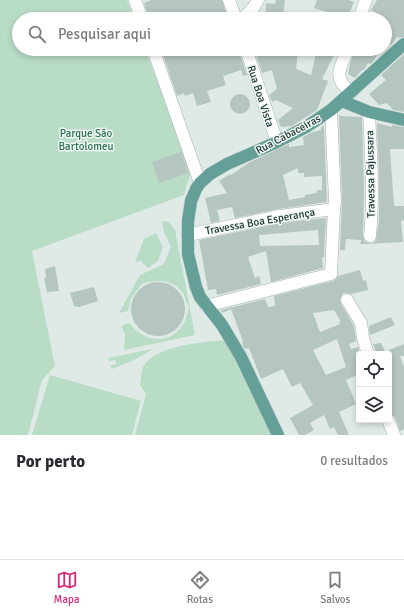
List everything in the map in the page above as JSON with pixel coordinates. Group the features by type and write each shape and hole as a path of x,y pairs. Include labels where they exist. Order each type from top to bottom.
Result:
{"main road":[{"name":"Rua Cabaceiras","path":"392,55 404,44"},
{"name":"Rua Cabaceiras","path":"200,182 210,174 228,164 306,127 342,101 391,56"},
{"path":"342,101 369,112 404,120"},
{"path":"200,182 189,209 188,235 188,254 196,287 206,306 222,325 241,357 278,435"}],"street":[{"path":"135,0 139,12"},
{"path":"229,0 233,12"},
{"path":"250,12 258,0"},
{"path":"361,12 366,0"},
{"path":"155,56 200,182"},
{"name":"Rua Boa Vista","path":"248,56 277,142"},
{"path":"345,56 339,76 342,84 351,92"},
{"path":"206,306 331,274 335,201 331,110"},
{"name":"Travessa Pajussara","path":"369,112 372,174 372,212 370,236"},
{"name":"Travessa Boa Esperança","path":"188,235 280,216 334,209"},
{"path":"347,300 361,323 362,338 367,351"},
{"path":"389,423 394,435"}],"green space":[{"name":"Parque São Bartolomeu","path":"0,0 127,0 131,12 12,12 12,56 148,56 191,172 184,195 32,251 55,366 42,380 28,435 0,435"},
{"path":"162,221 169,222 175,230 195,335 124,350 125,333 121,326 129,323 141,334 154,339 169,337 174,334 183,324 189,308 183,293 175,285 164,281 153,281 142,284 131,298 128,311 119,313 140,275 164,264 171,247 164,232"},
{"path":"156,233 163,247 158,261 148,268 141,261 135,262 144,239"},
{"path":"227,340 274,435 135,435 146,394 140,385 142,371 143,367 149,360 169,349 206,342"},
{"path":"153,349 134,360 112,369 110,366 116,364 115,360 109,361 108,358"},
{"path":"50,375 141,401 132,435 32,435"}],"building":[{"path":"151,0 222,0 226,12 147,12 144,3"},
{"path":"276,0 285,0 284,12 265,12 266,3 275,4"},
{"path":"317,0 349,0 354,2 350,12 327,12 314,8"},
{"path":"377,0 404,0 404,37 397,37 392,44 392,12 374,12 371,10"},
{"path":"404,54 404,112 393,110 387,103 379,105 369,94 386,80 381,75"},
{"path":"163,56 240,56 247,75 243,76 241,70 223,76 226,85 207,91 211,102 197,106 193,93 185,96 184,93 177,96"},
{"path":"257,56 297,56 296,69 311,75 315,56 334,56 322,79 328,81 317,110 292,126 281,127 278,120 293,108 276,100 273,102 269,95 277,89 272,70 262,73"},
{"path":"353,56 376,56 373,62 370,64 368,63 364,70 362,70 355,78 348,74"},
{"path":"240,94 247,97 250,104 247,111 240,114 233,111 230,104 233,97"},
{"path":"339,116 362,117 364,190 363,236 365,242 369,243 373,243 376,240 379,221 377,123 392,127 392,125 404,127 404,149 390,149 394,206 404,206 404,220 401,221 403,242 360,244 361,240 346,239 345,250 340,250 342,201"},
{"path":"324,126 327,202 279,209 235,218 232,207 217,210 220,221 211,223 205,198 227,193 219,181 250,162 289,144 289,147 304,145 303,137 321,130 321,127","holes":["298,168 298,173 304,173 304,177 322,176 322,190 317,190 317,193 305,195 305,197 289,200 283,175"]},
{"path":"181,152 188,173 159,183 152,162"},
{"path":"326,218 324,257 322,257 323,268 271,282 266,251 248,257 255,278 259,276 261,284 217,295 216,289 208,290 199,240 281,223","holes":["318,230 319,245 260,246 259,235"]},
{"path":"55,266 59,291 47,292 44,278 46,278 45,269"},
{"path":"360,270 363,281 366,280 368,290 351,294 343,293 340,300 354,326 356,341 349,344 351,349 358,347 359,350 356,351 356,375 346,380 356,404 339,412 349,435 338,435 334,427 330,429 324,415 310,423 314,430 305,435 299,435 290,418 313,405 300,383 292,387 283,369 261,379 249,348 245,349 243,346 243,341 231,309 222,313 221,310 265,299 268,307 275,306 274,296 336,279 338,276","holes":["334,310 341,322 339,322 340,324 320,332 313,313","337,339 346,367 326,375 313,350"]},
{"path":"153,282 163,282 173,286 181,294 185,304 185,314 181,324 173,332 163,336 153,336 143,332 135,324 131,314 131,304 135,294 143,286"},
{"path":"94,287 98,301 79,307 74,306 70,293"},
{"path":"391,317 395,325 370,335 369,326"},
{"path":"381,343 385,351 376,351 373,344"},
{"path":"404,344 404,356 400,356 404,367 404,429 400,431 395,417 392,415 392,351 389,350"}]}
